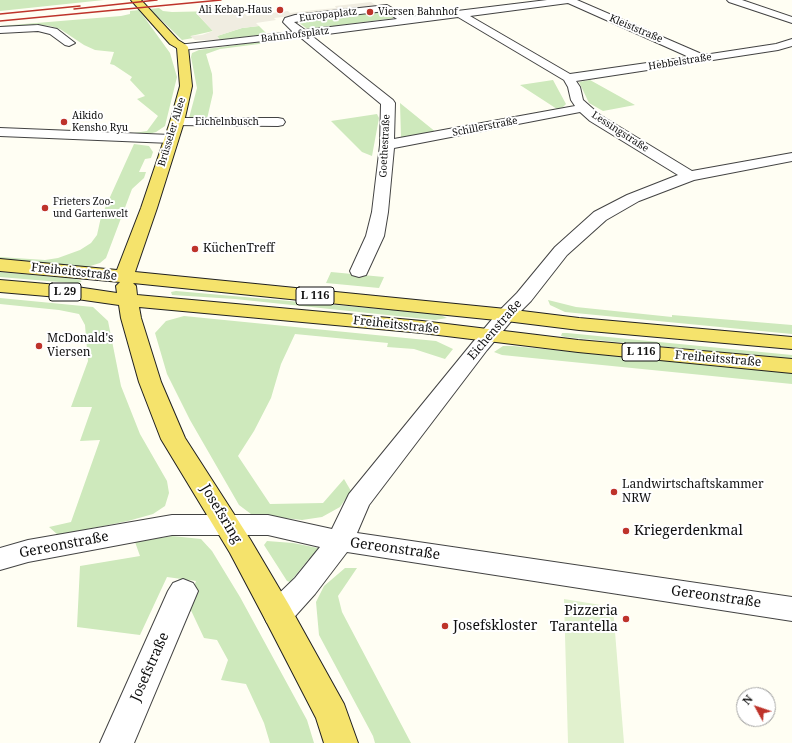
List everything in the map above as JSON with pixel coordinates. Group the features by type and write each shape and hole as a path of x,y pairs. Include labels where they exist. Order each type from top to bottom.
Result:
{"main road":[{"path":"136,0 174,42 182,47"},
{"name":"Brüsseler Allee","path":"124,277 149,208 177,122 186,86 182,47"},
{"name":"Freiheitsstraße","path":"0,265 178,281 579,324 792,344"},
{"name":"Josefsring","path":"124,277 131,318 150,382 173,438 240,546 278,614 332,716 341,743"},
{"name":"Freiheitsstraße","path":"0,286 70,292 129,300 414,326 578,346 792,366"}],"street":[{"name":"Bahnhofsplatz","path":"182,47 302,34 570,0"},
{"name":"Kleiststraße","path":"570,0 702,58"},
{"path":"732,0 792,20"},
{"name":"Europaplatz","path":"302,34 288,22 289,20 387,8 407,21"},
{"path":"460,14 568,78"},
{"path":"0,30 38,28 53,31 69,42"},
{"name":"Goethestraße","path":"302,34 388,103 387,145 380,212 375,236 359,272"},
{"name":"Hebbelstraße","path":"568,78 778,47 792,42"},
{"name":"Lessingstraße","path":"568,78 574,87 577,100 583,108 595,118 690,176"},
{"name":"Schillerstraße","path":"387,145 583,108"},
{"name":"Eichelnbusch","path":"177,122 278,122"},
{"path":"0,132 171,139"},
{"name":"Eichenstraße","path":"278,614 305,586 340,541 358,501 489,335 524,297 561,251 600,216 633,198 690,176 792,157"},
{"name":"Gereonstraße","path":"0,559 28,551 172,525 268,525 340,541 792,608"},
{"name":"Josefstraße","path":"117,743 183,591"}],"green space":[{"path":"0,0 104,0 0,11"},
{"path":"159,8 163,11 172,12 220,11 196,13 213,31 191,36 193,38 182,40 150,9"},
{"path":"139,10 170,53 177,77 165,126 156,132 149,134 134,133 147,131 158,116 137,99 145,96 130,80 132,77 110,64 114,52 95,50 84,45 60,29 50,26 39,25 0,28 0,26 121,16 130,14 130,11"},
{"path":"381,11 387,12 395,18 311,29 306,28 298,22 299,21"},
{"path":"259,26 267,34 220,40 217,36 242,28"},
{"path":"296,37 298,39 220,49 206,54 212,74 213,93 207,119 189,118 197,88 191,57 192,53 199,50"},
{"path":"553,80 566,104 557,109 520,85"},
{"path":"590,80 635,105 603,111 589,103 579,82"},
{"path":"400,103 437,133 404,139 401,137"},
{"path":"377,114 379,118 372,156 362,152 331,121"},
{"path":"134,144 149,146 153,152 151,158 145,159 139,172 146,172 144,178 132,189 106,258 100,263 87,267 70,269 0,261 0,257 45,260 58,258 80,250 91,243 97,235 101,217"},
{"path":"0,272 76,279 82,281 79,283 71,283 0,277"},
{"path":"331,272 384,277 379,288 326,283"},
{"path":"176,291 438,314 447,318 435,320 235,299 172,295 171,292"},
{"path":"0,298 93,307 108,321 121,386 140,434 167,481 169,493 165,506 153,514 128,521 58,535 49,527 71,522 100,440 80,441 92,407 71,407 88,361 85,325 79,314 59,310 0,304"},
{"path":"548,300 576,307 672,317 672,315 792,325 792,334 565,312 550,305"},
{"path":"184,316 436,341 453,349 445,359 414,349 387,347 388,343 295,334 281,364 271,398 254,431 238,456 270,504 323,503 344,479 351,491 340,507 322,517 302,520 251,514 239,505 190,420 167,374 155,333 166,321"},
{"path":"562,333 792,355 792,359 565,337 561,336"},
{"path":"503,346 792,373 792,384 502,355 494,352"},
{"path":"172,536 201,539 212,551 240,597 307,720 314,743 270,743 264,723 246,684 221,680 228,660 217,640 204,638 188,604 196,581 167,577 140,635 77,627 80,566 140,556 135,542"},
{"path":"267,541 293,543 318,548 318,553 308,560 290,582 287,581 264,545"},
{"path":"345,568 357,568 338,596 342,612 411,743 375,743 373,736 319,635 316,602 324,586"},
{"path":"564,599 613,607 624,743 568,743"}],"shaded area":[{"path":"371,2 377,6 274,18 276,20 256,23 259,26 242,28 217,36 220,40 195,40 190,36 202,35 213,31 196,13 239,8 247,16 288,11 290,13 336,8 335,6"}],"railway":[{"path":"74,9 157,0"},
{"path":"0,21 221,0"},
{"path":"0,14 80,6"}],"place":[{"name":"Ali Kebap-Haus","path":"280,10"},
{"name":"Viersen Bahnhof","path":"370,12"},
{"name":"Aikido Kensho Ryu","path":"64,122"},
{"name":"Frieters Zoo- und Gartenwelt","path":"45,208"},
{"name":"KüchenTreff","path":"195,249"},
{"name":"McDonald's Viersen","path":"39,346"},
{"name":"Landwirtschaftskammer NRW","path":"614,492"},
{"name":"Kriegerdenkmal","path":"626,531"},
{"name":"Pizzeria Tarantella","path":"626,619"},
{"name":"Josefskloster","path":"445,626"}]}
